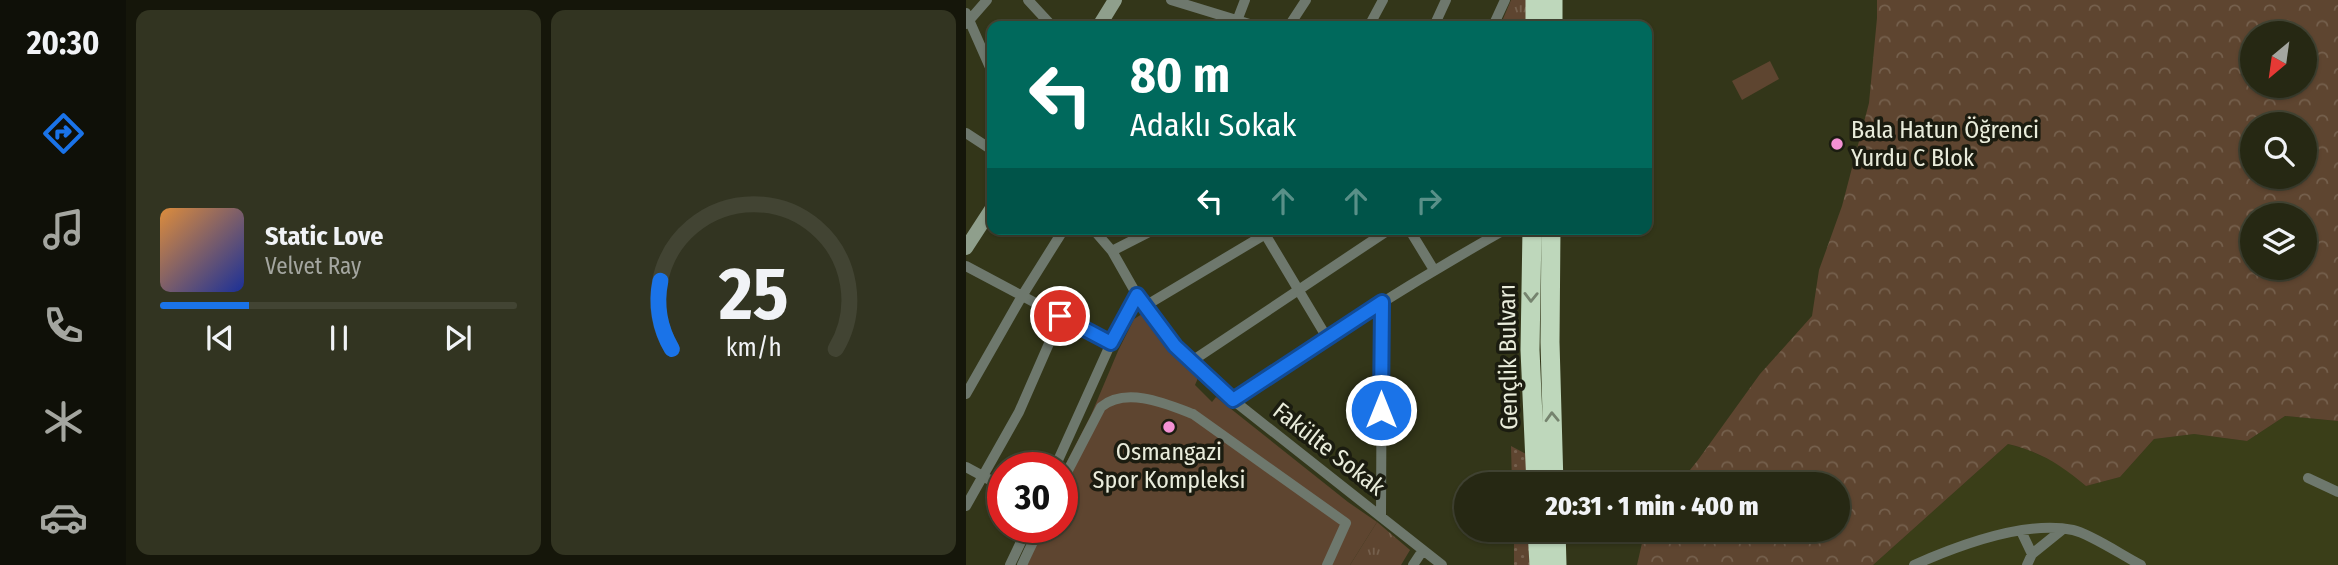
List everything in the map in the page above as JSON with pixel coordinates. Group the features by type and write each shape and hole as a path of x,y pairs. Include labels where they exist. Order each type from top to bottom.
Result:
{"highway":[{"path":"1535,0 1535,21"},
{"path":"1553,0 1553,21"},
{"name":"Gençlik Bulvarı","path":"1532,235 1530,350 1535,472"},
{"name":"Gençlik Bulvarı","path":"1551,235 1550,342 1554,472"},
{"path":"1538,542 1539,565"},
{"path":"1556,542 1557,565"}],"main road":[{"path":"1102,21 1115,0"},
{"path":"966,248 987,216"}],"street":[{"path":"987,0 968,19 987,61"},
{"path":"1028,0 1047,21"},
{"path":"1237,21 1245,0"},
{"path":"1292,21 1306,0"},
{"path":"1372,21 1383,0"},
{"path":"1436,21 1446,0"},
{"path":"1495,21 1505,0"},
{"path":"1177,1 1231,21"},
{"path":"966,133 987,147"},
{"path":"966,394 1060,235"},
{"name":"Fakülte Sokak","path":"1098,235 1112,251 1137,295 1175,346 1233,400 1442,565"},
{"path":"1112,251 1143,235"},
{"path":"1145,306 1260,235"},
{"path":"1268,235 1326,337"},
{"path":"1192,361 1382,235"},
{"path":"1413,235 1434,270"},
{"path":"1233,400 1326,337 1495,235"},
{"path":"966,266 1111,343"},
{"path":"1062,452 1111,343 1137,295"},
{"path":"1381,517 1382,302"},
{"path":"966,506 1019,412 1060,316"},
{"path":"1078,452 1101,407 1109,400 1140,398 1166,403 1193,414 1346,523 1327,565"},
{"path":"966,467 987,478"},
{"path":"2308,478 2338,492"},
{"path":"2027,565 2032,554 2063,529"},
{"path":"1914,565 1963,547 2021,531 2063,529 2076,530 2141,565"},
{"path":"2021,531 2032,554"},
{"path":"1010,565 1020,543"},
{"path":"1022,565 1032,543"},
{"path":"1413,565 1423,550"}],"shaded area":[{"path":"2285,416 2338,421 2338,565 1873,565 2008,444 2058,463 2086,486 2120,477 2154,439 2194,434 2247,441"}],"green space":[{"path":"1511,0 1528,0 1527,21 1502,21"},
{"path":"1877,0 2338,0 2338,421 2285,416 2247,441 2194,434 2154,439 2120,477 2086,486 2050,460 2008,444 1873,565 1637,565 1642,542 1850,542 1850,472 1688,472 1760,374 1812,316 1819,270 1842,206 1869,103"},
{"path":"1770,61 1779,79 1742,100 1732,81"},
{"name":"Osmangazi Spor Kompleksi","path":"1142,314 1198,378 1195,385 1212,402 1216,397 1377,522 1350,565 1017,565 1028,543 1078,543 1078,452 1072,452 1134,319"},
{"path":"1511,446 1528,455 1529,472 1512,472"},
{"path":"1377,522 1410,550 1401,565 1350,565"},
{"path":"1514,542 1531,542 1530,565 1514,565"}],"place":[{"name":"Bala Hatun Öğrenci Yurdu C Blok","path":"1837,144"},
{"name":"Osmangazi Spor Kompleksi","path":"1169,427"}],"route":[{"path":"1060,316 1111,343 1137,295 1175,346 1233,400 1382,302 1381,410"}]}
